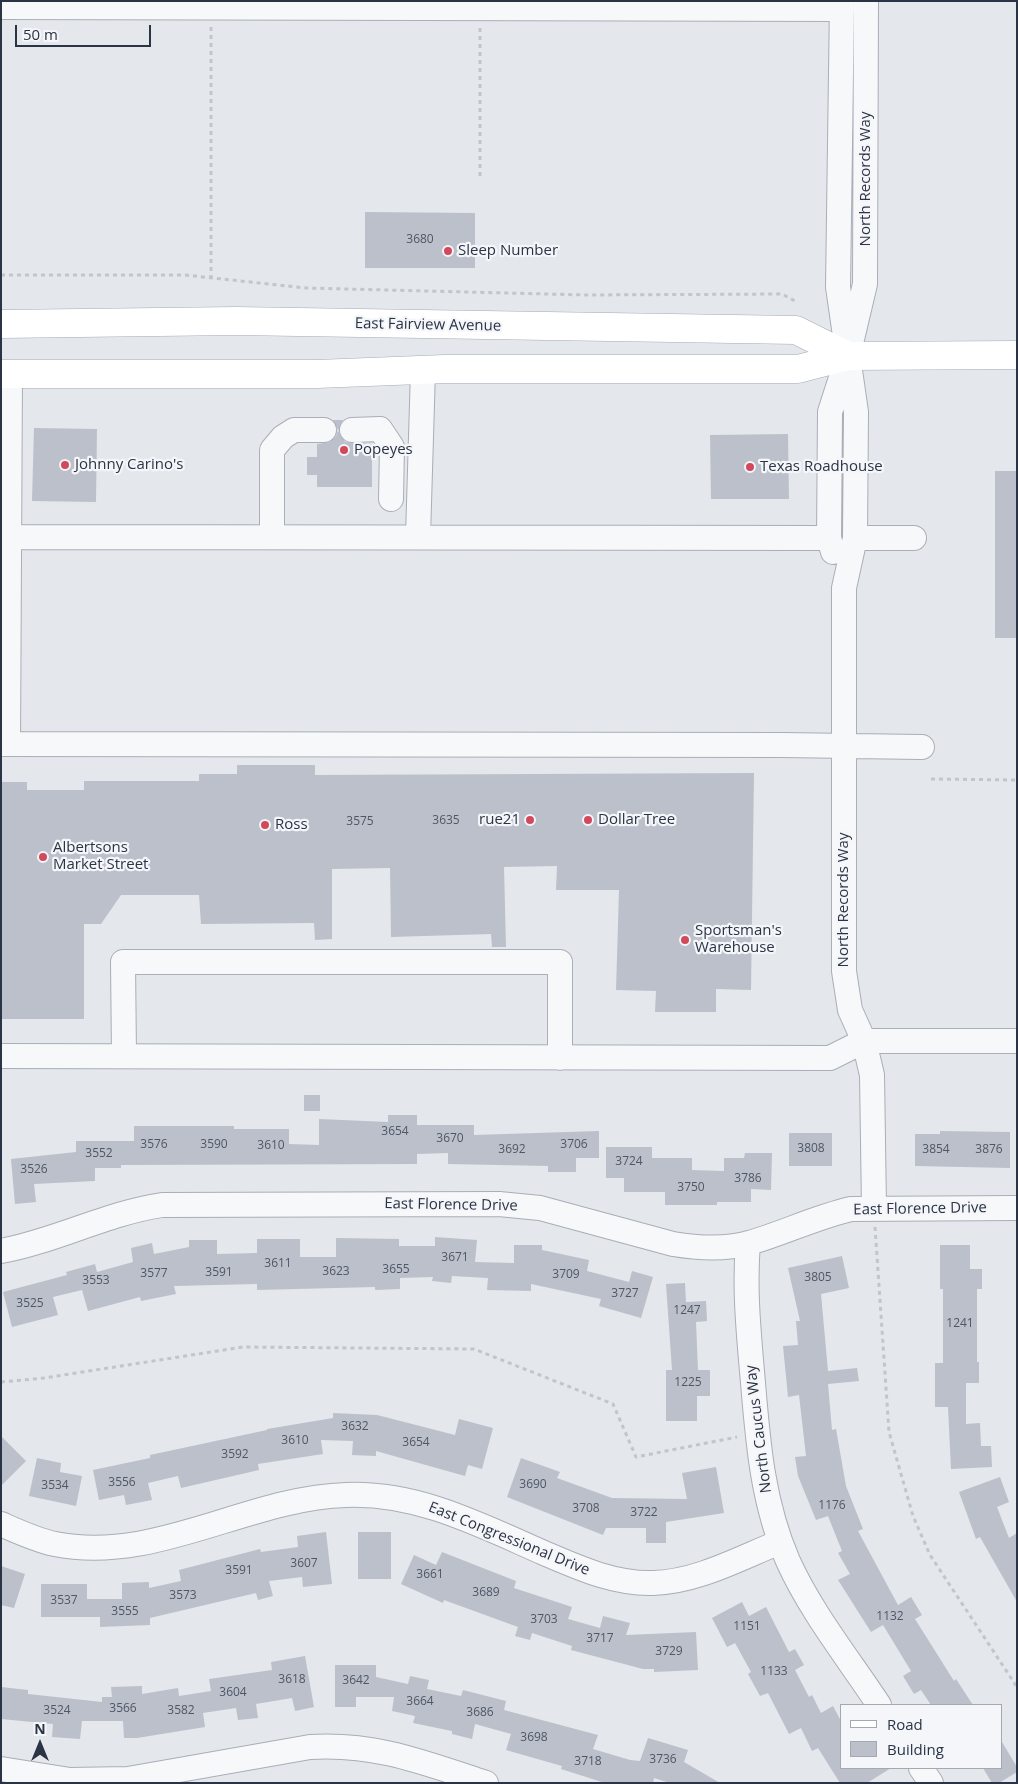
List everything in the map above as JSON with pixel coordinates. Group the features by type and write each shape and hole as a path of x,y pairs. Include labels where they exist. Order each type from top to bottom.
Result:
{"main road":[{"name":"East Fairview Avenue","path":"1,324 236,321 796,330 848,356"},
{"name":"East Fairview Avenue","path":"6,374 317,374 423,370 798,370 848,356 1017,355"}],"street":[{"name":"North Records Way","path":"844,588 829,538 830,412 848,356 865,284 866,1"},
{"path":"1,7 181,4 212,8 842,5"},
{"name":"North Records Way","path":"842,5 838,287 856,412 855,538 844,588 844,972 850,1010 864,1041 872,1075 875,1216"},
{"path":"418,537 423,370"},
{"path":"6,374 4,537 5,744 844,745 922,747"},
{"path":"272,537 272,450 283,437 294,430 324,430"},
{"path":"352,430 380,430 392,447 391,499"},
{"path":"4,537 829,538"},
{"path":"855,538 914,538"},
{"path":"124,1056 123,962 560,962 560,1058"},
{"path":"1,1056 830,1058 864,1041 1017,1041"},
{"name":"East Florence Drive","path":"1,1251 27,1246 141,1208 162,1204 499,1204 540,1208 680,1245 727,1247 748,1243 831,1214 875,1216 1017,1208"},
{"name":"North Caucus Way","path":"748,1243 745,1298 760,1462 768,1503 780,1542 808,1599 878,1704"},
{"name":"East Congressional Drive","path":"1,1524 30,1537 55,1544 85,1548 114,1548 146,1543 313,1498 346,1494 379,1495 412,1501 454,1514 607,1578 653,1583 698,1575 780,1542"},
{"path":"1,1769 70,1780 128,1779 310,1746 332,1745 365,1747 396,1754 486,1783"},
{"path":"922,1769 931,1783"}],"path":[{"path":"476,6 480,20 480,180"},
{"path":"212,8 212,278"},
{"path":"1,275 185,275 306,288 586,295 782,294 794,301"},
{"path":"931,780 1017,780"},
{"path":"875,1216 889,1432 912,1516 930,1555 1017,1687"},
{"path":"1,1382 44,1378 243,1346 474,1349 613,1404 636,1456 737,1437"}],"building":[{"path":"365,212 475,213 475,268 365,268"},
{"name":"Popeyes","path":"333,420 343,420 338,431 345,442 372,444 372,487 317,487 317,475 307,475 307,457 317,457 317,444 330,442 336,436 338,430"},
{"name":"Johnny Carino's","path":"34,428 97,429 96,502 32,501"},
{"name":"Texas Roadhouse","path":"788,434 789,499 711,499 710,435"},
{"path":"995,471 1017,471 1017,638 995,638"},
{"path":"237,765 315,765 315,775 754,773 751,990 716,989 716,1012 655,1012 656,991 616,990 619,890 556,890 557,866 504,867 506,947 492,947 491,934 391,937 390,868 332,869 332,939 315,940 314,923 201,924 199,895 121,895 101,924 84,924 84,1019 1,1019 1,782 27,782 27,790 84,790 84,781 199,781 199,774 237,774"},
{"path":"304,1095 320,1095 320,1111 304,1111"},
{"path":"388,1115 417,1115 417,1125 474,1125 474,1135 599,1131 599,1158 576,1158 576,1172 548,1172 548,1166 448,1164 448,1153 417,1154 417,1164 121,1165 121,1168 95,1168 95,1181 34,1184 36,1202 15,1204 11,1159 76,1152 76,1141 134,1141 134,1126 234,1126 234,1129 289,1129 289,1144 319,1145 319,1119 388,1122"},
{"path":"940,1131 1010,1132 1010,1168 915,1166 915,1134 940,1134"},
{"path":"789,1133 832,1133 832,1166 789,1166"},
{"path":"606,1147 652,1147 652,1158 692,1158 692,1170 724,1171 724,1158 744,1158 745,1153 772,1153 771,1190 751,1189 751,1202 717,1202 717,1205 665,1205 665,1192 624,1192 624,1178 606,1178"},
{"path":"435,1237 477,1240 475,1262 514,1263 514,1245 542,1245 542,1250 589,1260 587,1271 629,1282 632,1271 653,1277 641,1318 599,1306 601,1299 531,1284 531,1291 487,1290 488,1278 452,1276 451,1283 432,1281 433,1277 400,1278 400,1289 375,1290 375,1287 257,1290 257,1284 174,1286 176,1294 141,1301 140,1297 88,1311 82,1290 53,1297 58,1315 12,1327 3,1292 67,1275 66,1272 95,1264 97,1272 133,1262 131,1248 152,1243 154,1254 189,1247 189,1240 217,1240 217,1254 257,1253 257,1239 300,1239 300,1257 336,1257 336,1238 399,1239 399,1246 435,1246"},
{"path":"940,1245 970,1245 970,1269 982,1269 982,1289 977,1289 977,1362 979,1362 979,1383 966,1383 966,1424 980,1423 981,1446 991,1446 992,1467 951,1469 948,1407 935,1407 935,1363 943,1363 943,1289 940,1289"},
{"path":"842,1256 849,1288 821,1294 828,1371 857,1368 859,1381 828,1384 832,1430 836,1429 846,1486 863,1529 858,1531 898,1605 911,1597 922,1615 915,1619 954,1681 956,1679 972,1704 930,1704 921,1690 914,1694 903,1676 911,1671 883,1625 871,1632 838,1580 850,1574 838,1553 842,1551 828,1516 816,1520 798,1476 795,1457 806,1456 799,1395 788,1397 783,1346 798,1345 796,1321 800,1321 788,1268"},
{"path":"685,1283 686,1302 706,1301 707,1321 696,1322 698,1370 710,1370 710,1396 697,1396 697,1421 666,1421 666,1370 672,1370 666,1284"},
{"path":"333,1413 377,1415 455,1435 459,1419 493,1428 482,1469 468,1465 465,1476 376,1451 376,1456 352,1455 353,1441 321,1440 323,1454 258,1464 259,1470 181,1488 178,1476 148,1483 152,1500 126,1505 124,1495 99,1500 93,1470 150,1458 150,1455 267,1429 333,1418"},
{"path":"1,1436 26,1461 1,1486"},
{"path":"37,1458 61,1463 60,1472 82,1476 76,1506 29,1496"},
{"path":"521,1458 560,1472 557,1478 612,1498 687,1499 682,1473 716,1467 724,1513 666,1522 666,1543 646,1543 646,1528 606,1528 603,1535 507,1497"},
{"path":"1000,1477 1009,1502 997,1507 1009,1538 1017,1533 1017,1602 980,1537 976,1539 959,1492"},
{"path":"326,1532 332,1584 303,1587 302,1577 269,1581 273,1596 258,1600 256,1593 150,1618 150,1625 100,1627 100,1617 41,1617 41,1584 87,1584 87,1599 122,1599 122,1583 149,1582 149,1588 181,1581 179,1570 260,1549 261,1552 298,1547 297,1536"},
{"path":"358,1532 391,1532 391,1579 358,1579"},
{"path":"442,1552 516,1581 514,1588 572,1607 568,1619 600,1628 603,1616 630,1623 626,1635 696,1632 698,1670 654,1672 654,1669 643,1669 571,1650 572,1646 532,1633 530,1640 515,1636 518,1627 444,1600 443,1603 401,1584 414,1555 436,1565"},
{"path":"1,1566 25,1574 14,1608 1,1605"},
{"path":"742,1602 749,1616 766,1607 789,1652 795,1649 804,1665 795,1670 809,1697 812,1695 821,1713 833,1706 840,1719 840,1769 889,1769 867,1783 840,1783 818,1748 812,1751 801,1728 789,1734 768,1693 760,1696 748,1674 751,1672 735,1643 727,1647 712,1618"},
{"path":"305,1656 314,1707 295,1711 292,1698 256,1704 258,1718 238,1720 236,1708 203,1713 205,1727 137,1738 124,1738 123,1721 82,1721 80,1739 52,1737 53,1724 1,1719 1,1687 28,1690 28,1694 102,1702 102,1697 112,1697 111,1687 142,1686 142,1694 178,1688 179,1696 211,1691 209,1679 272,1670 271,1662"},
{"path":"335,1665 376,1665 376,1677 408,1684 410,1676 429,1680 427,1689 461,1696 463,1690 506,1701 504,1710 598,1735 593,1749 630,1760 640,1761 648,1738 688,1750 684,1762 720,1783 670,1783 654,1778 653,1783 605,1783 561,1769 562,1766 506,1750 511,1734 475,1724 472,1739 452,1734 452,1731 413,1723 415,1716 392,1711 394,1697 356,1697 356,1707 335,1707"},
{"path":"1003,1744 1017,1767 1017,1772 999,1783 992,1783 984,1769 1003,1769"}],"place":[{"name":"Sleep Number","path":"448,251"},
{"name":"Popeyes","path":"344,450"},
{"name":"Johnny Carino's","path":"65,465"},
{"name":"Texas Roadhouse","path":"750,467"},
{"name":"rue21","path":"530,820"},
{"name":"Dollar Tree","path":"588,820"},
{"name":"Ross","path":"265,825"},
{"name":"Albertsons Market Street","path":"43,857"},
{"name":"Sportsman's Warehouse","path":"685,940"}]}
